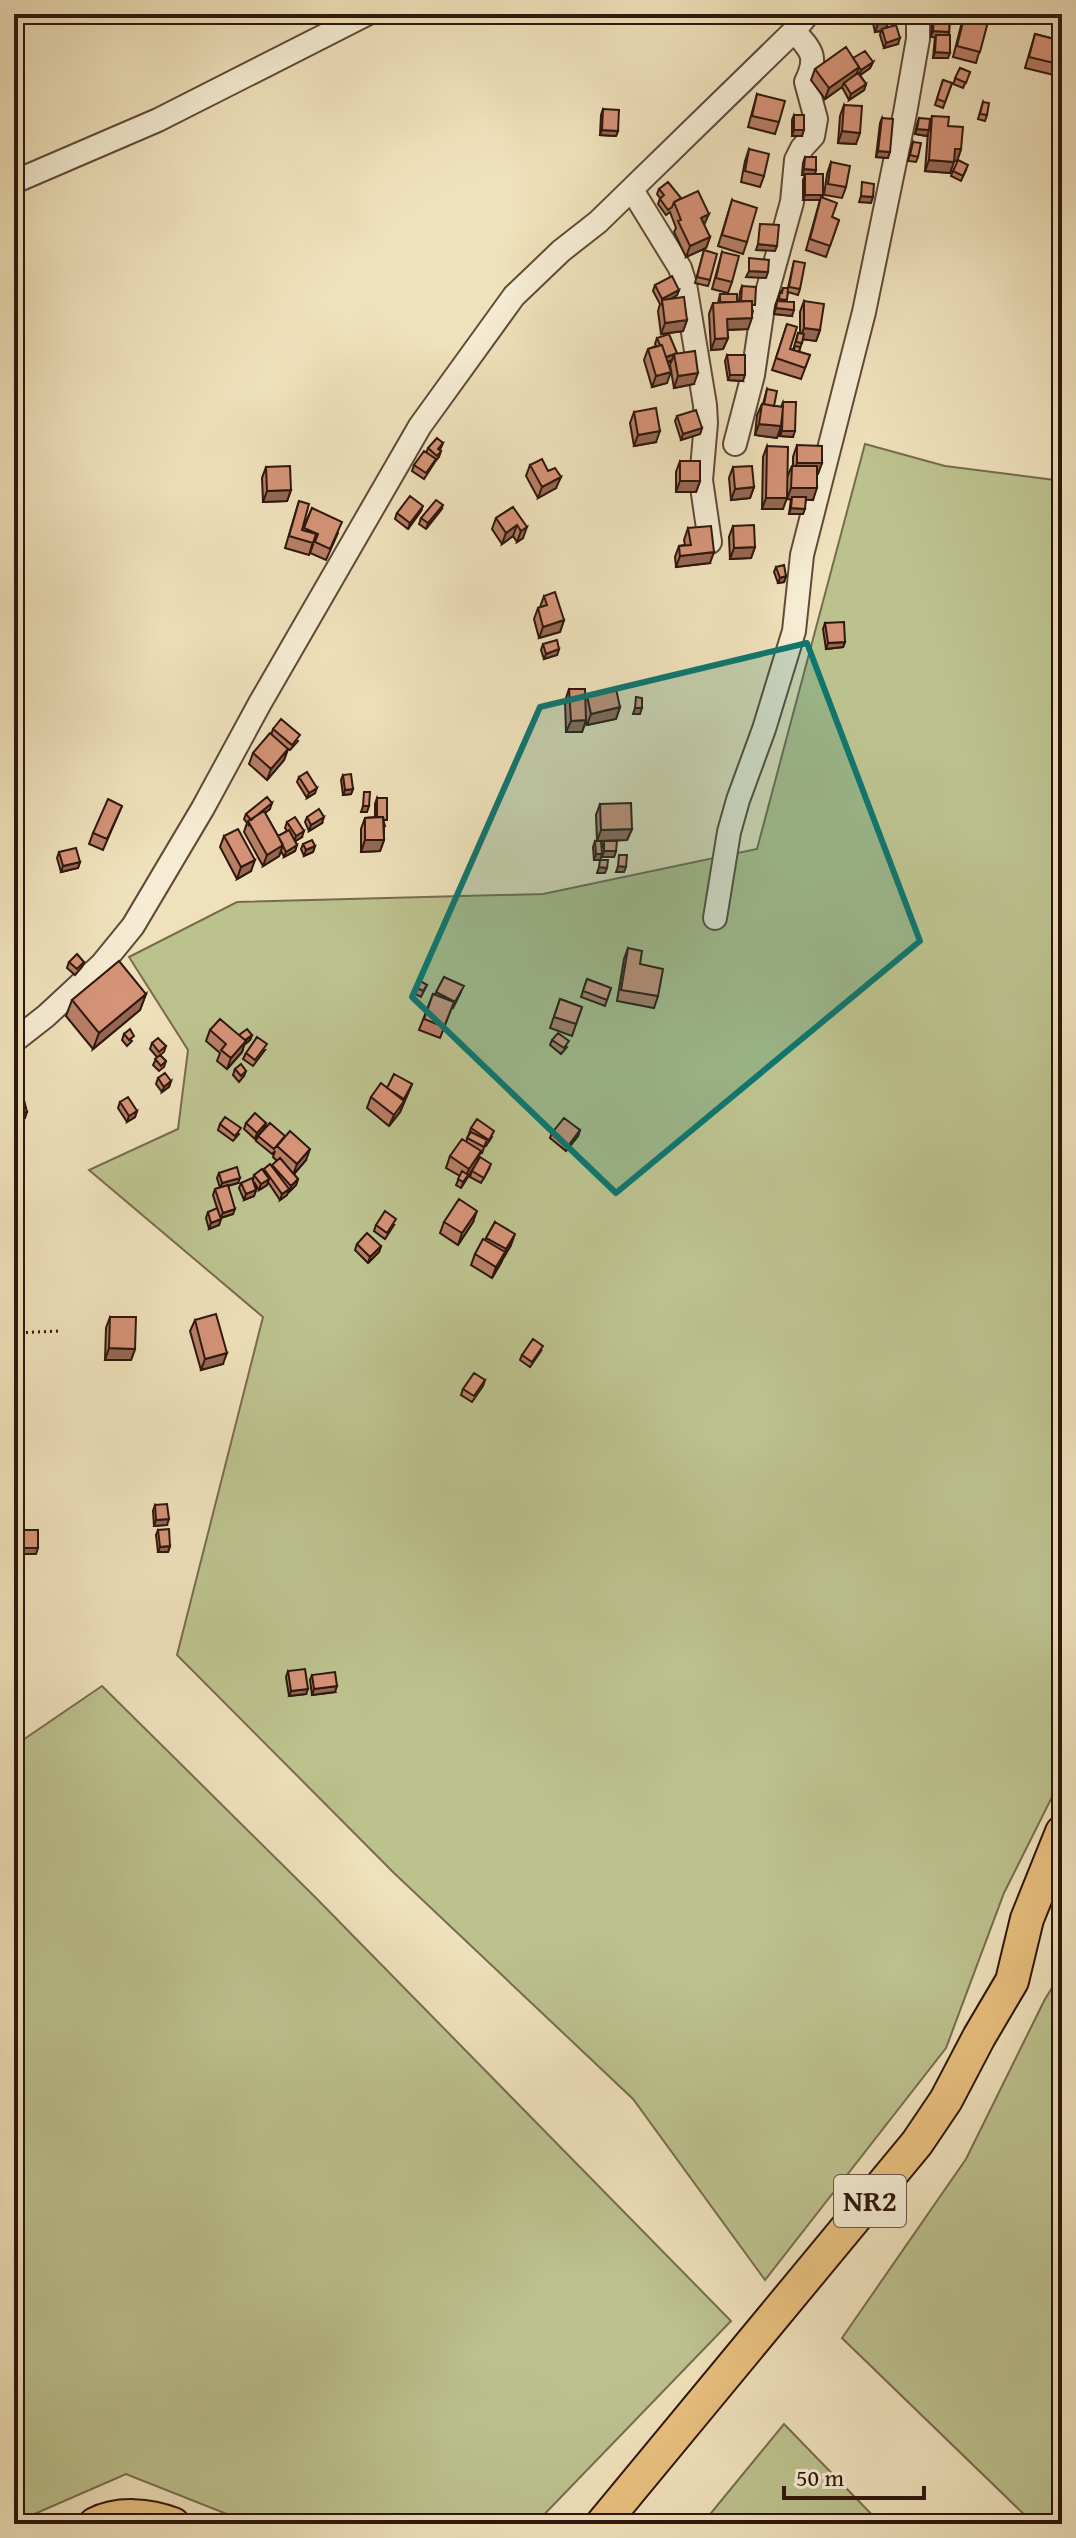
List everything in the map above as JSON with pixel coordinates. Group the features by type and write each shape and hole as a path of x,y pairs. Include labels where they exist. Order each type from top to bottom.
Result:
{"highway":[{"name":"NR2","path":"602,2524 917,2143 946,2100 1012,1981 1027,1919 1062,1832"},
{"path":"95,2524 124,2516 155,2518 173,2524"}],"street":[{"path":"14,182 158,120 367,14"},
{"path":"715,918 729,832 794,631 802,555 864,312 905,113 918,39 918,14"},
{"path":"14,1041 93,973 133,926 420,426 514,296 632,190 801,22 814,66 806,82 816,119 813,136 796,160 792,202 763,307 753,375 735,444"},
{"path":"632,190 680,268 685,284 705,405 701,480 710,542"}],"path":[{"path":"14,1333 59,1331"}],"highlighted area":[{"path":"807,643 920,941 616,1193 412,997 540,707"}],"green space":[{"path":"865,444 945,466 1062,481 1062,1777 1004,1893 946,2048 765,2280 633,2099 394,1873 177,1655 263,1317 89,1170 178,1129 188,1050 129,957 237,902 543,894 757,849"},
{"path":"102,1686 315,1897 731,2321 535,2524 252,2524 126,2474 32,2515 28,2524 14,2524 14,1746"},
{"path":"1062,1972 1062,2524 1034,2524 842,2338 966,2159 1045,1999"},
{"path":"784,2424 881,2524 702,2524"}],"building":[{"path":"878,14 889,14 890,19 879,21"},
{"path":"934,14 950,14 949,32 933,31"},
{"path":"965,14 990,14 980,52 957,46"},
{"path":"896,25 900,38 886,43 882,29"},
{"path":"1035,34 1062,41 1062,65 1029,57"},
{"path":"936,35 950,35 950,53 935,52"},
{"path":"846,47 859,67 829,88 815,69"},
{"path":"865,51 873,62 861,70 853,58"},
{"path":"960,68 970,72 966,83 955,78"},
{"path":"858,73 866,84 851,94 844,83"},
{"path":"943,80 952,83 945,102 937,99"},
{"path":"757,94 785,101 779,122 752,116"},
{"path":"983,102 989,103 987,115 980,114"},
{"path":"844,105 862,106 860,133 842,131"},
{"path":"603,109 619,110 618,131 602,130"},
{"path":"794,115 804,115 804,130 794,130"},
{"path":"932,116 949,117 948,126 963,127 961,149 955,149 954,162 929,160"},
{"path":"882,118 893,119 890,152 878,151"},
{"path":"919,118 930,119 929,130 917,129"},
{"path":"913,142 921,143 918,157 910,155"},
{"path":"749,149 769,154 764,176 745,171"},
{"path":"805,157 816,157 816,170 804,169"},
{"path":"958,160 968,165 963,176 953,171"},
{"path":"831,162 850,166 846,187 828,184"},
{"path":"805,174 823,174 823,195 805,195"},
{"path":"668,182 681,198 668,210 660,199 664,195 659,189"},
{"path":"862,182 874,184 873,197 861,196"},
{"path":"698,191 709,214 701,218 710,237 690,246 678,221 681,220 674,202"},
{"path":"821,197 837,203 832,217 839,220 830,246 810,239"},
{"path":"732,200 757,208 747,242 722,235"},
{"path":"760,224 779,225 777,246 758,244"},
{"path":"704,250 717,254 710,280 697,277"},
{"path":"722,252 739,256 732,282 716,278"},
{"path":"749,258 769,260 768,272 749,271"},
{"path":"794,261 805,263 800,289 789,287"},
{"path":"672,276 679,290 662,299 655,285"},
{"path":"742,286 756,287 755,305 752,301 741,301"},
{"path":"783,288 788,288 787,300 779,299"},
{"path":"720,294 737,294 737,302 720,302"},
{"path":"684,297 687,320 665,323 662,300"},
{"path":"752,301 752,318 727,319 728,338 715,339 713,303"},
{"path":"777,301 794,302 794,310 776,308"},
{"path":"804,301 824,304 820,330 804,328"},
{"path":"787,324 797,327 790,349 810,355 805,368 776,358"},
{"path":"798,333 804,334 802,343 796,342"},
{"path":"669,334 677,353 666,357 657,338"},
{"path":"662,345 671,372 656,376 648,349"},
{"path":"695,351 698,373 678,376 674,354"},
{"path":"727,355 745,355 745,375 730,375"},
{"path":"767,389 777,391 774,406 764,404"},
{"path":"783,402 796,402 795,431 782,431"},
{"path":"762,404 783,407 781,426 759,424"},
{"path":"656,408 660,431 638,435 634,412"},
{"path":"696,410 702,428 683,434 677,416"},
{"path":"437,438 443,443 437,456 428,448"},
{"path":"797,445 822,446 822,463 797,463"},
{"path":"767,446 788,447 787,498 766,498"},
{"path":"424,451 436,459 426,473 414,465"},
{"path":"542,459 548,471 555,468 561,477 542,487 530,465"},
{"path":"680,461 700,461 700,481 680,481"},
{"path":"290,466 291,490 267,491 266,467"},
{"path":"752,466 754,487 735,489 733,467"},
{"path":"792,466 817,466 817,488 791,488"},
{"path":"410,496 423,506 410,523 397,513"},
{"path":"792,497 806,497 805,509 791,508"},
{"path":"436,500 443,505 428,523 421,518"},
{"path":"299,501 309,504 302,530 316,534 313,543 289,536"},
{"path":"513,507 527,527 521,531 517,525 506,533 496,518"},
{"path":"312,508 342,522 330,549 315,542 318,534 304,528"},
{"path":"754,525 755,547 734,548 733,526"},
{"path":"711,526 714,552 680,556 679,546 691,545 688,528"},
{"path":"784,565 786,576 780,578 776,567"},
{"path":"555,592 564,620 543,627 538,608 547,605 544,596"},
{"path":"844,622 845,642 828,643 825,623"},
{"path":"557,640 559,649 546,654 543,644"},
{"path":"569,689 585,689 586,720 571,721"},
{"path":"616,689 620,707 591,714 587,696"},
{"path":"636,697 642,698 642,708 635,708"},
{"path":"281,719 300,735 292,745 273,729"},
{"path":"270,733 288,749 271,769 253,753"},
{"path":"307,772 317,788 309,793 299,777"},
{"path":"351,774 353,789 345,790 343,775"},
{"path":"364,792 370,792 369,806 363,806"},
{"path":"267,797 272,803 251,820 246,814"},
{"path":"377,798 387,798 387,820 377,817"},
{"path":"108,799 122,806 107,839 93,833"},
{"path":"631,803 632,829 601,830 600,804"},
{"path":"319,809 324,817 311,825 307,817"},
{"path":"264,811 283,845 267,855 248,821"},
{"path":"295,817 304,831 296,836 287,822"},
{"path":"383,817 384,840 365,840 365,818"},
{"path":"238,829 255,860 241,867 224,836"},
{"path":"289,830 297,845 286,852 278,836"},
{"path":"312,840 315,846 306,850 303,844"},
{"path":"595,841 601,841 602,854 596,854"},
{"path":"604,841 617,841 616,851 604,851"},
{"path":"76,848 80,862 63,866 59,852"},
{"path":"619,855 627,855 626,867 618,866"},
{"path":"600,860 608,860 607,868 599,867"},
{"path":"628,948 642,951 640,964 663,969 658,996 621,990"},
{"path":"77,954 84,962 77,969 69,962"},
{"path":"119,961 146,994 99,1033 72,1000"},
{"path":"444,977 464,986 455,1002 436,992"},
{"path":"587,979 611,988 607,1000 583,991"},
{"path":"420,981 427,985 423,991 417,988"},
{"path":"433,994 454,1002 444,1027 424,1019"},
{"path":"560,999 582,1007 576,1024 554,1017"},
{"path":"220,1019 246,1041 231,1058 221,1050 226,1044 210,1030"},
{"path":"130,1029 134,1036 129,1040 124,1034"},
{"path":"247,1029 252,1035 245,1040 239,1035"},
{"path":"558,1033 569,1041 564,1048 552,1040"},
{"path":"257,1037 267,1044 255,1060 246,1053"},
{"path":"158,1038 166,1046 159,1052 152,1043"},
{"path":"160,1055 166,1061 161,1066 155,1059"},
{"path":"241,1064 246,1071 241,1076 235,1069"},
{"path":"165,1073 171,1081 164,1087 158,1078"},
{"path":"394,1074 412,1084 404,1099 387,1088"},
{"path":"381,1083 404,1101 394,1115 371,1097"},
{"path":"22,1092 27,1112 14,1115 14,1094"},
{"path":"128,1097 137,1111 129,1116 120,1102"},
{"path":"255,1113 266,1123 257,1133 246,1123"},
{"path":"225,1117 241,1128 235,1136 220,1124"},
{"path":"564,1118 580,1130 568,1146 552,1133"},
{"path":"477,1119 494,1131 489,1140 471,1128"},
{"path":"270,1123 285,1136 274,1149 258,1136"},
{"path":"290,1131 310,1149 297,1164 277,1146"},
{"path":"471,1132 487,1140 484,1147 467,1138"},
{"path":"462,1139 481,1151 469,1169 450,1156"},
{"path":"480,1157 491,1164 484,1178 472,1171"},
{"path":"280,1158 298,1179 291,1186 272,1165"},
{"path":"270,1164 289,1189 282,1194 264,1169"},
{"path":"237,1167 240,1178 222,1183 219,1173"},
{"path":"262,1169 269,1179 261,1184 254,1175"},
{"path":"462,1171 468,1175 463,1182 458,1179"},
{"path":"252,1178 256,1190 246,1194 241,1183"},
{"path":"228,1185 235,1209 223,1213 215,1189"},
{"path":"459,1199 477,1211 462,1233 444,1222"},
{"path":"217,1208 221,1219 211,1223 208,1212"},
{"path":"385,1211 396,1219 387,1233 376,1225"},
{"path":"495,1222 515,1234 506,1249 486,1238"},
{"path":"367,1233 381,1246 370,1257 357,1244"},
{"path":"483,1239 505,1252 496,1267 475,1254"},
{"path":"216,1314 227,1353 205,1359 195,1320"},
{"path":"110,1317 136,1317 135,1349 109,1348"},
{"path":"533,1339 543,1346 532,1362 522,1355"},
{"path":"14,1370 22,1370 23,1386 14,1387"},
{"path":"474,1373 485,1380 474,1396 463,1389"},
{"path":"167,1504 169,1519 156,1520 155,1505"},
{"path":"169,1529 170,1546 160,1547 158,1530"},
{"path":"21,1530 38,1530 38,1548 21,1548"},
{"path":"14,1542 20,1543 19,1552 14,1552"},
{"path":"305,1669 308,1689 291,1691 288,1671"},
{"path":"335,1672 337,1686 314,1689 312,1675"}]}
